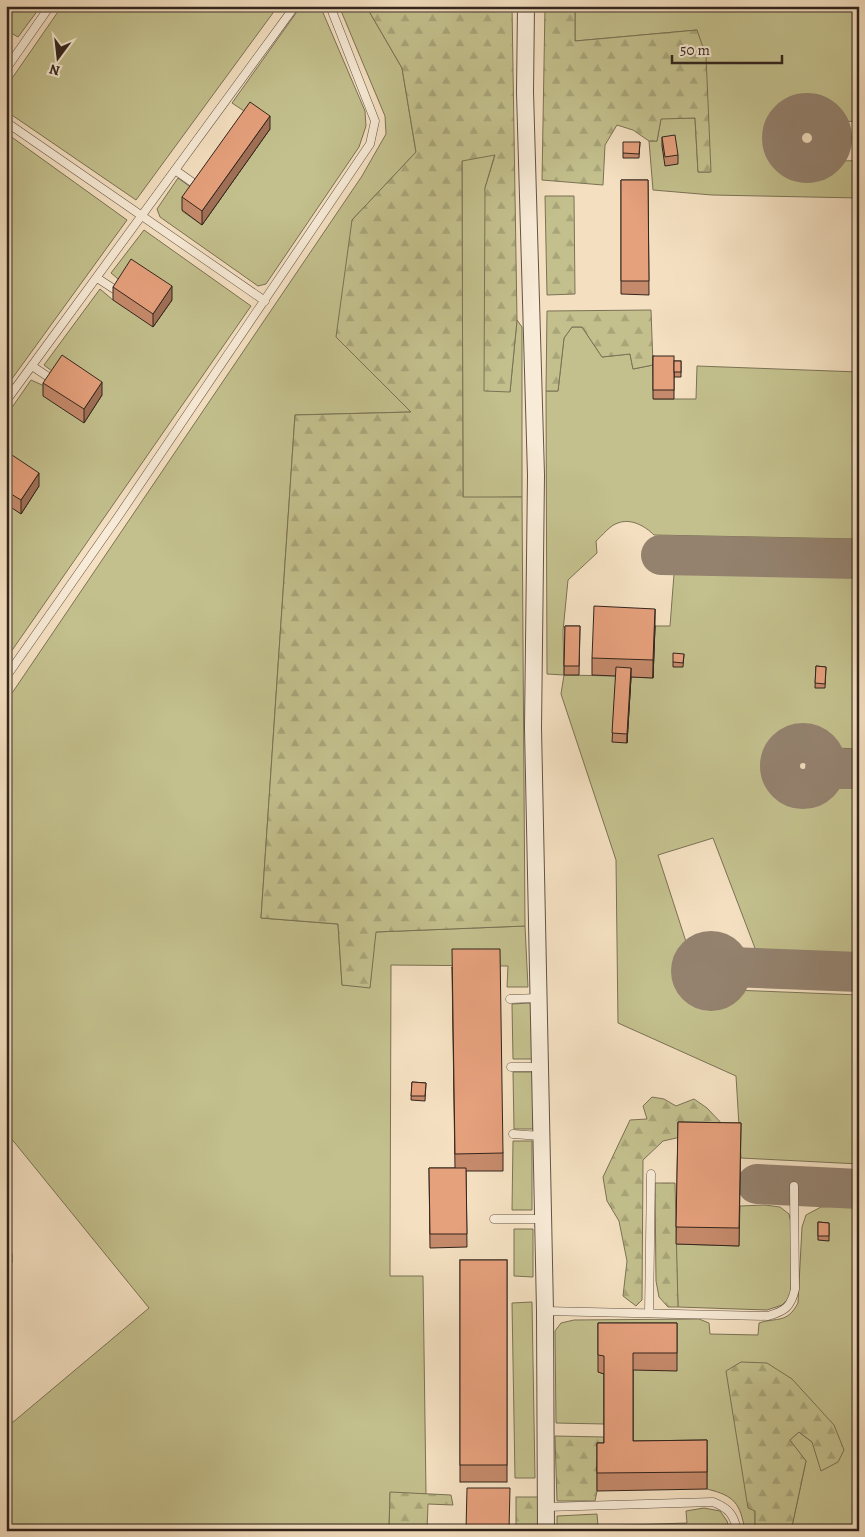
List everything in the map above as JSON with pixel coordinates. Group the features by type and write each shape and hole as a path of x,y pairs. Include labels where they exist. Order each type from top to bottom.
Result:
{"street":[{"path":"526,6 525,92 536,475 533,728 545,1310 546,1531"}],"lane":[{"path":"6,69 50,6"},
{"path":"6,401 295,6"},
{"path":"6,677 265,301 370,144 375,121 330,6"},
{"path":"6,122 265,301"},
{"path":"175,170 192,182"},
{"path":"97,278 114,289"},
{"path":"32,366 50,378"},
{"path":"510,999 538,998"},
{"path":"512,1067 540,1067"},
{"path":"513,1134 542,1136"},
{"path":"649,1313 651,1174"},
{"path":"545,1310 768,1316 785,1311 792,1302 795,1289 794,1186"},
{"path":"494,1219 543,1219"},
{"path":"546,1507 713,1502 728,1508 736,1521 737,1531"}],"green space":[{"path":"6,6 41,6 18,37 6,30"},
{"path":"62,6 278,6 136,200 6,111 6,87"},
{"path":"301,6 321,8 365,111 366,126 359,147 266,284 258,286 160,217 157,209 178,178 196,191 182,211 202,225 250,115 232,103"},
{"path":"339,6 366,6 402,68 416,152 352,220 411,412 295,415 261,918 338,924 342,985 370,987 375,932 525,926 528,987 507,987 508,966 391,965 390,1276 423,1276 426,1494 390,1493 389,1531 6,1531 6,1428 149,1308 6,1132 6,702 362,176 386,134 385,116"},
{"path":"366,6 512,6 517,320 510,392 484,391 485,188 495,155 462,161 463,497 522,497 525,926 376,932 370,988 342,985 338,924 261,918 295,415 411,412 336,337 352,220 416,152 402,68"},
{"path":"545,6 575,6 575,41 697,30 706,56 711,172 698,172 695,118 661,119 657,141 649,141 633,130 617,125 605,145 603,185 542,180"},
{"path":"575,6 859,6 859,121 842,119 818,103 804,101 791,105 781,111 773,121 768,143 771,154 777,164 788,172 802,178 820,174 842,161 859,161 859,198 712,195 653,190 649,141 657,141 661,118 695,118 698,172 710,172 697,30 575,41"},
{"path":"6,133 127,220 6,387"},
{"path":"495,154 485,188 510,392 517,320 522,327 522,497 463,498 462,160"},
{"path":"545,196 574,196 575,294 547,295"},
{"path":"144,230 251,306 6,659 6,416 31,380 49,388 57,375 44,365 100,289 113,300 124,284 111,273"},
{"path":"651,310 653,365 633,369 630,354 602,357 582,327 572,327 564,338 558,391 546,391 547,311"},
{"path":"572,327 582,327 602,357 630,354 633,369 653,365 654,399 696,399 697,366 859,372 859,539 654,535 633,522 615,524 596,541 597,553 568,580 563,631 564,675 547,674 546,391 558,391 564,338"},
{"path":"674,574 859,577 859,749 835,748 822,736 793,734 782,742 773,755 766,754 766,772 771,773 779,789 792,797 809,798 826,792 834,795 839,787 859,788 859,959 758,956 713,838 658,855 689,951 680,967 680,972 684,985 692,994 698,998 710,1001 716,1000 733,990 859,995 859,1164 741,1158 736,1076 618,1023 616,860 561,694 564,675 616,676 627,743 631,677 653,678 655,626 670,626"},
{"path":"531,1003 532,1059 513,1059 512,1004"},
{"path":"513,1072 533,1072 533,1129 514,1129"},
{"path":"652,1097 664,1099 676,1106 694,1099 707,1108 725,1127 663,1141 643,1160 642,1300 636,1306 623,1296 627,1261 619,1221 607,1201 603,1177 630,1120 647,1119 643,1106"},
{"path":"513,1141 532,1141 532,1210 512,1210"},
{"path":"655,1183 675,1183 678,1307 668,1307 659,1297 656,1281"},
{"path":"765,1205 780,1207 789,1214 792,1228 791,1296 782,1305 767,1310 678,1307 676,1244 739,1246 740,1206"},
{"path":"859,1205 859,1531 791,1531 806,1461 789,1440 799,1432 812,1442 792,1379 755,1511 755,1531 745,1531 741,1514 735,1502 724,1495 707,1489 707,1457 633,1458 633,1370 677,1341 598,1372 604,1374 604,1424 556,1423 555,1331 561,1323 574,1320 699,1319 709,1323 710,1334 758,1335 759,1323 786,1317 794,1310 798,1303 802,1227 806,1215 821,1207"},
{"path":"514,1229 533,1229 533,1277 514,1276"},
{"path":"532,1302 535,1478 515,1478 512,1303"},
{"path":"741,1362 767,1363 792,1379 834,1425 844,1450 838,1462 821,1471 812,1442 799,1432 790,1440 806,1461 791,1531 755,1531 755,1511 748,1508 726,1371"},
{"path":"555,1436 604,1437 604,1461 597,1461 595,1501 557,1501"},
{"path":"390,1492 451,1495 453,1505 428,1504 427,1531 389,1531"},
{"path":"516,1497 539,1497 539,1531 516,1531"},
{"path":"704,1508 720,1511 727,1521 730,1531 557,1531 557,1516 597,1514 598,1526 687,1523 686,1511"}],"building":[{"path":"250,102 270,116 202,211 182,197"},
{"path":"675,135 678,155 665,157 662,137"},
{"path":"623,142 640,142 639,154 623,153"},
{"path":"621,180 648,180 649,281 621,281"},
{"path":"131,259 172,286 153,314 113,287"},
{"path":"62,355 102,382 84,409 43,383"},
{"path":"653,356 674,356 674,390 653,390"},
{"path":"674,361 681,361 681,372 674,372"},
{"path":"6,451 39,473 21,500 6,491"},
{"path":"594,606 655,609 653,660 592,658"},
{"path":"565,626 580,626 579,666 564,666"},
{"path":"673,653 684,654 683,663 673,662"},
{"path":"816,666 826,667 825,684 815,683"},
{"path":"616,667 631,668 627,734 612,733"},
{"path":"452,949 500,949 503,1153 455,1154"},
{"path":"412,1082 426,1083 425,1096 411,1096"},
{"path":"678,1122 741,1123 739,1228 676,1227"},
{"path":"429,1168 466,1168 467,1234 430,1234"},
{"path":"818,1222 829,1223 829,1236 818,1236"},
{"path":"6,1247 12,1254 6,1258"},
{"path":"460,1260 507,1260 507,1465 460,1465"},
{"path":"598,1323 677,1323 677,1353 633,1353 633,1441 707,1440 707,1472 597,1473 597,1443 604,1443 604,1356 598,1355"},
{"path":"467,1488 510,1488 509,1531 466,1531"}],"taxiway":[{"path":"802,113 812,113 825,120 832,133 832,138 832,143 825,156 812,163 802,163 793,159 786,152 782,143 782,133 786,124 793,117 802,113"},
{"path":"661,555 859,559"},
{"path":"803,743 816,747 822,753 826,766 822,779 816,785 803,789 790,785 784,779 780,766 784,753 790,747 803,743"},
{"path":"825,769 859,769"},
{"path":"711,951 725,957 731,971 725,985 711,991 697,985 691,971 697,957 711,951"},
{"path":"730,967 859,972"},
{"path":"757,1184 859,1189"}]}
